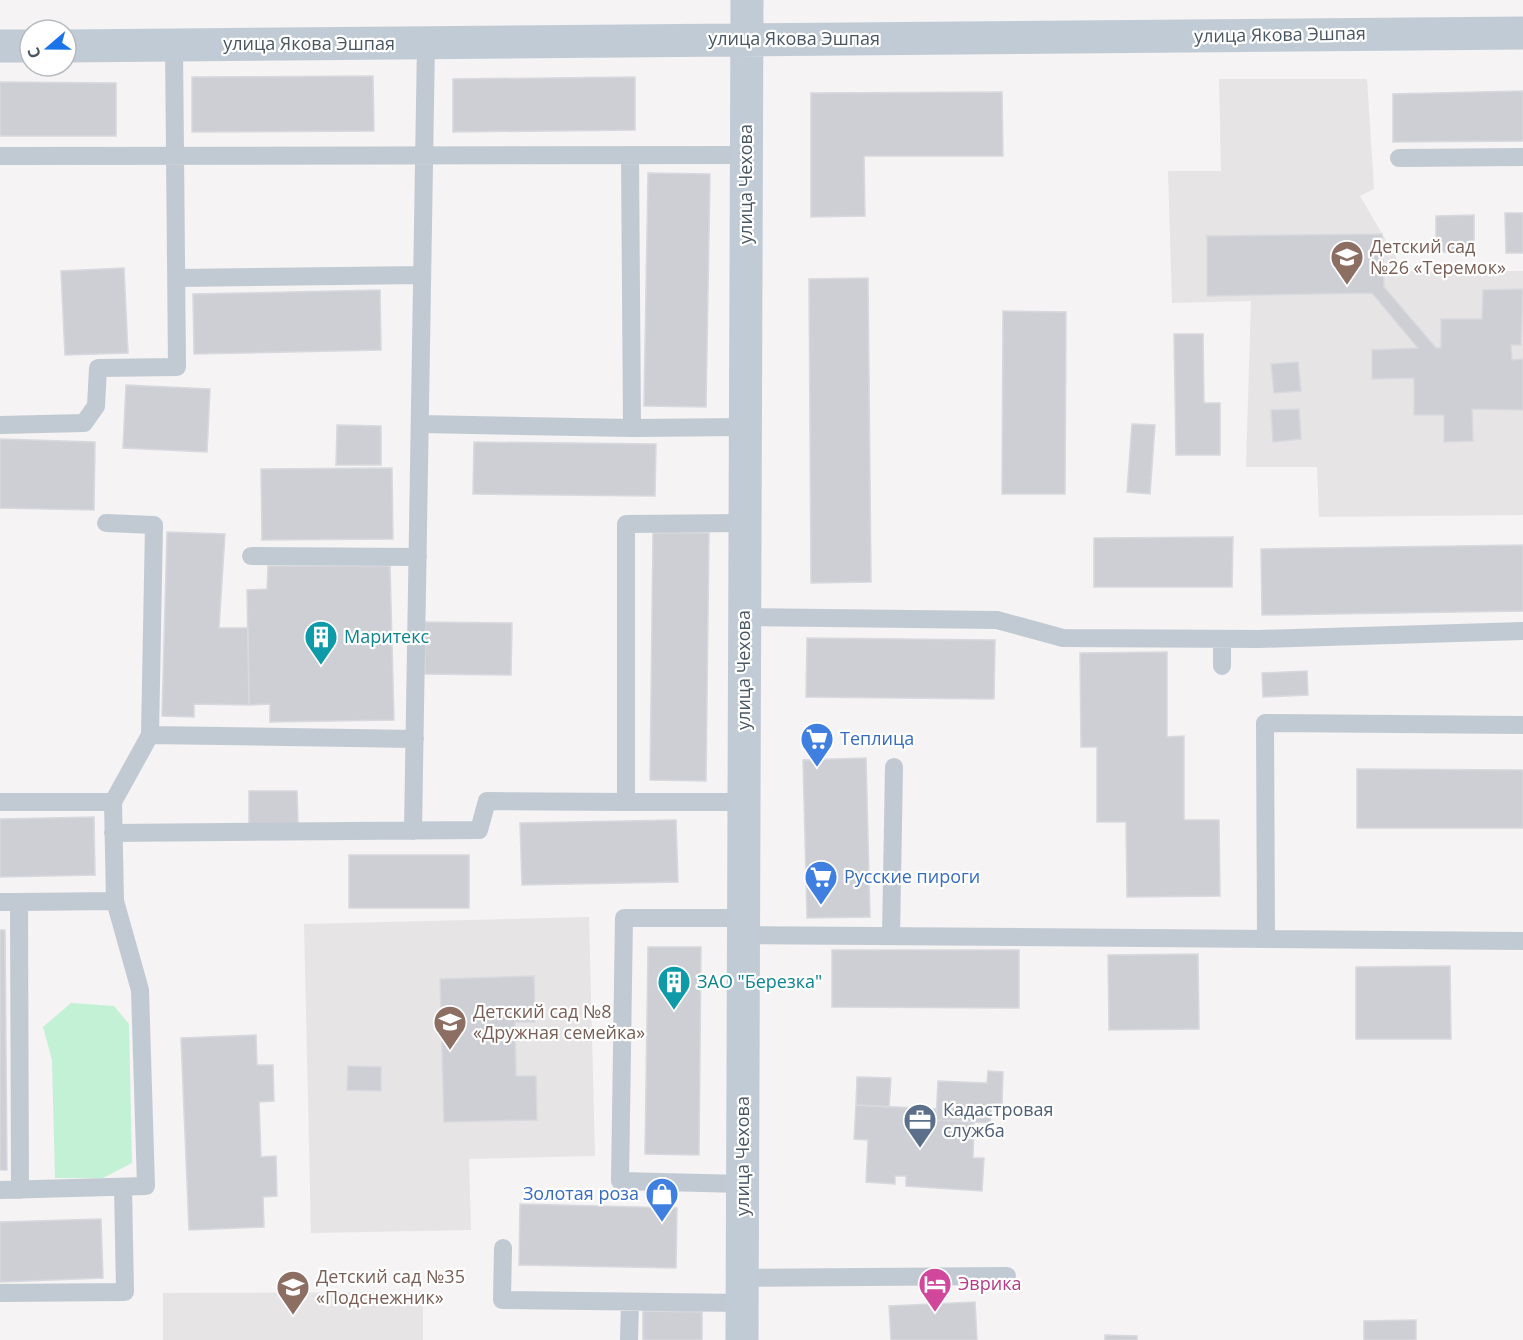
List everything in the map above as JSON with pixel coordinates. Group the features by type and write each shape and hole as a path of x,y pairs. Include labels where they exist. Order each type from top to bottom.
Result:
{"street":[{"name":"улица Чехова","path":"742,1340 747,0"},
{"name":"улица Якова Эшпая","path":"78,46 1523,33"},
{"path":"0,46 18,46"}],"lane":[{"path":"413,831 426,43"},
{"path":"0,425 84,423 96,406 98,368 177,368 174,45"},
{"path":"630,155 632,428"},
{"path":"0,156 746,155"},
{"path":"1399,158 1523,157"},
{"path":"177,278 422,275"},
{"path":"420,424 632,428 745,427"},
{"path":"0,1190 146,1186 140,990 115,901 113,802 150,735 154,525 106,523"},
{"path":"626,802 626,524 745,523"},
{"path":"251,556 417,557"},
{"path":"745,617 996,620 1062,638 1222,639 1523,631"},
{"path":"1222,639 1222,666"},
{"path":"1266,939 1265,723 1523,725"},
{"path":"150,735 415,739"},
{"path":"891,936 894,767"},
{"path":"113,833 479,830 487,801 744,802"},
{"path":"0,802 113,802"},
{"path":"0,902 115,901"},
{"path":"19,902 20,1190"},
{"path":"743,1184 620,1181 624,918 891,936 1523,940"},
{"path":"0,1293 125,1292 123,1187"},
{"path":"503,1248 502,1300 630,1302 742,1291 1007,1276"},
{"path":"629,1340 630,1302"}],"shaded area":[{"name":"Детский сад №26 «Теремок»","path":"1219,79 1367,79 1374,189 1360,196 1404,271 1523,271 1523,515 1319,517 1317,467 1246,467 1251,301 1172,303 1168,171 1221,171"},
{"name":"Детский сад №8 «Дружная семейка»","path":"589,917 595,1156 469,1159 471,1230 311,1233 304,924"},
{"name":"Детский сад №35 «Подснежник»","path":"423,1292 423,1340 163,1340 163,1293"}],"green space":[{"path":"71,1003 114,1006 129,1024 132,1163 103,1178 55,1178 52,1060 43,1027"}],"building":[{"path":"373,76 374,131 192,132 192,77"},
{"path":"635,77 635,130 453,132 453,79"},
{"path":"0,82 116,83 116,136 0,136"},
{"path":"1523,91 1523,141 1393,142 1393,94"},
{"path":"1002,92 1003,156 864,156 865,216 811,217 811,93"},
{"path":"648,173 710,174 706,407 644,406"},
{"path":"1505,213 1523,213 1523,253 1506,253"},
{"path":"1474,215 1474,252 1436,252 1436,216"},
{"path":"1382,234 1384,287 1436,348 1441,348 1441,319 1482,319 1483,290 1523,289 1521,345 1511,345 1512,360 1523,359 1523,410 1472,409 1473,441 1444,442 1444,415 1414,415 1414,378 1372,379 1372,350 1418,348 1372,293 1207,296 1207,236"},
{"path":"124,268 128,353 65,355 61,271"},
{"path":"868,278 871,582 811,583 809,279"},
{"path":"380,290 381,350 194,354 193,294"},
{"path":"1003,311 1066,312 1065,494 1002,494"},
{"path":"1174,334 1203,334 1204,403 1220,403 1220,455 1176,455"},
{"path":"1298,362 1301,391 1274,393 1271,364"},
{"path":"126,385 210,389 207,452 123,448"},
{"path":"1299,409 1301,439 1273,442 1271,410"},
{"path":"1132,424 1155,425 1150,494 1127,492"},
{"path":"337,425 381,426 381,465 336,465"},
{"path":"0,439 95,442 94,510 0,508"},
{"path":"474,442 656,444 655,496 473,494"},
{"path":"392,468 393,539 262,540 261,469"},
{"path":"167,532 225,534 219,628 248,628 249,705 194,704 194,717 162,716"},
{"path":"653,533 709,533 706,781 650,780"},
{"path":"1233,537 1232,587 1094,587 1094,538"},
{"path":"1523,545 1523,611 1262,615 1261,549"},
{"name":"Маритекс","path":"268,566 390,566 394,720 270,722 270,704 249,705 247,590 267,589"},
{"path":"425,622 512,623 511,675 425,674"},
{"path":"807,638 995,640 994,699 806,697"},
{"path":"1167,652 1167,737 1184,736 1184,820 1219,820 1220,896 1127,897 1126,822 1097,822 1097,747 1081,747 1080,653"},
{"path":"1307,671 1308,695 1263,697 1262,673"},
{"path":"866,758 870,917 807,918 803,760"},
{"path":"1357,769 1523,770 1523,828 1357,828"},
{"path":"249,791 297,791 298,824 249,825"},
{"path":"94,817 95,875 0,877 0,819"},
{"path":"676,820 678,882 522,885 520,823"},
{"path":"349,855 469,855 469,908 349,908"},
{"path":"0,930 5,930 7,1170 0,1170"},
{"name":"ЗАО \"Березка\"","path":"648,947 701,947 699,1155 645,1154"},
{"path":"832,950 1019,950 1019,1008 832,1007"},
{"path":"1198,954 1199,1029 1109,1030 1108,955"},
{"path":"1450,966 1451,1039 1356,1039 1356,967"},
{"path":"534,976 535,1022 515,1022 516,1076 536,1076 537,1120 444,1122 440,979"},
{"path":"256,1035 257,1065 273,1065 274,1101 259,1102 261,1157 276,1156 277,1196 263,1197 264,1227 189,1230 181,1038"},
{"path":"348,1066 381,1067 381,1091 347,1090"},
{"path":"988,1071 1003,1072 1002,1104 992,1104 990,1123 936,1120 938,1081 987,1083"},
{"path":"857,1077 891,1078 889,1107 856,1105"},
{"name":"Кадастровая служба","path":"856,1105 937,1109 936,1120 974,1122 973,1158 984,1158 982,1191 906,1186 906,1176 895,1176 895,1184 866,1182 868,1140 854,1139"},
{"path":"520,1204 677,1208 676,1268 519,1265"},
{"path":"101,1219 103,1278 0,1282 0,1222"},
{"path":"975,1302 977,1340 891,1340 889,1306"},
{"path":"643,1311 702,1312 702,1340 643,1340"},
{"path":"1416,1320 1416,1340 1364,1340 1364,1321"},
{"path":"1105,1335 1137,1336 1137,1340 1105,1340"}],"place":[{"name":"Детский сад №26 «Теремок»","path":"1347,286"},
{"name":"Маритекс","path":"321,666"},
{"name":"Теплица","path":"817,768"},
{"name":"Русские пироги","path":"821,906"},
{"name":"ЗАО \"Березка\"","path":"674,1011"},
{"name":"Детский сад №8 «Дружная семейка»","path":"450,1051"},
{"name":"Кадастровая служба","path":"920,1149"},
{"name":"Золотая роза","path":"662,1223"},
{"name":"Эврика","path":"935,1313"},
{"name":"Детский сад №35 «Подснежник»","path":"293,1316"}]}
